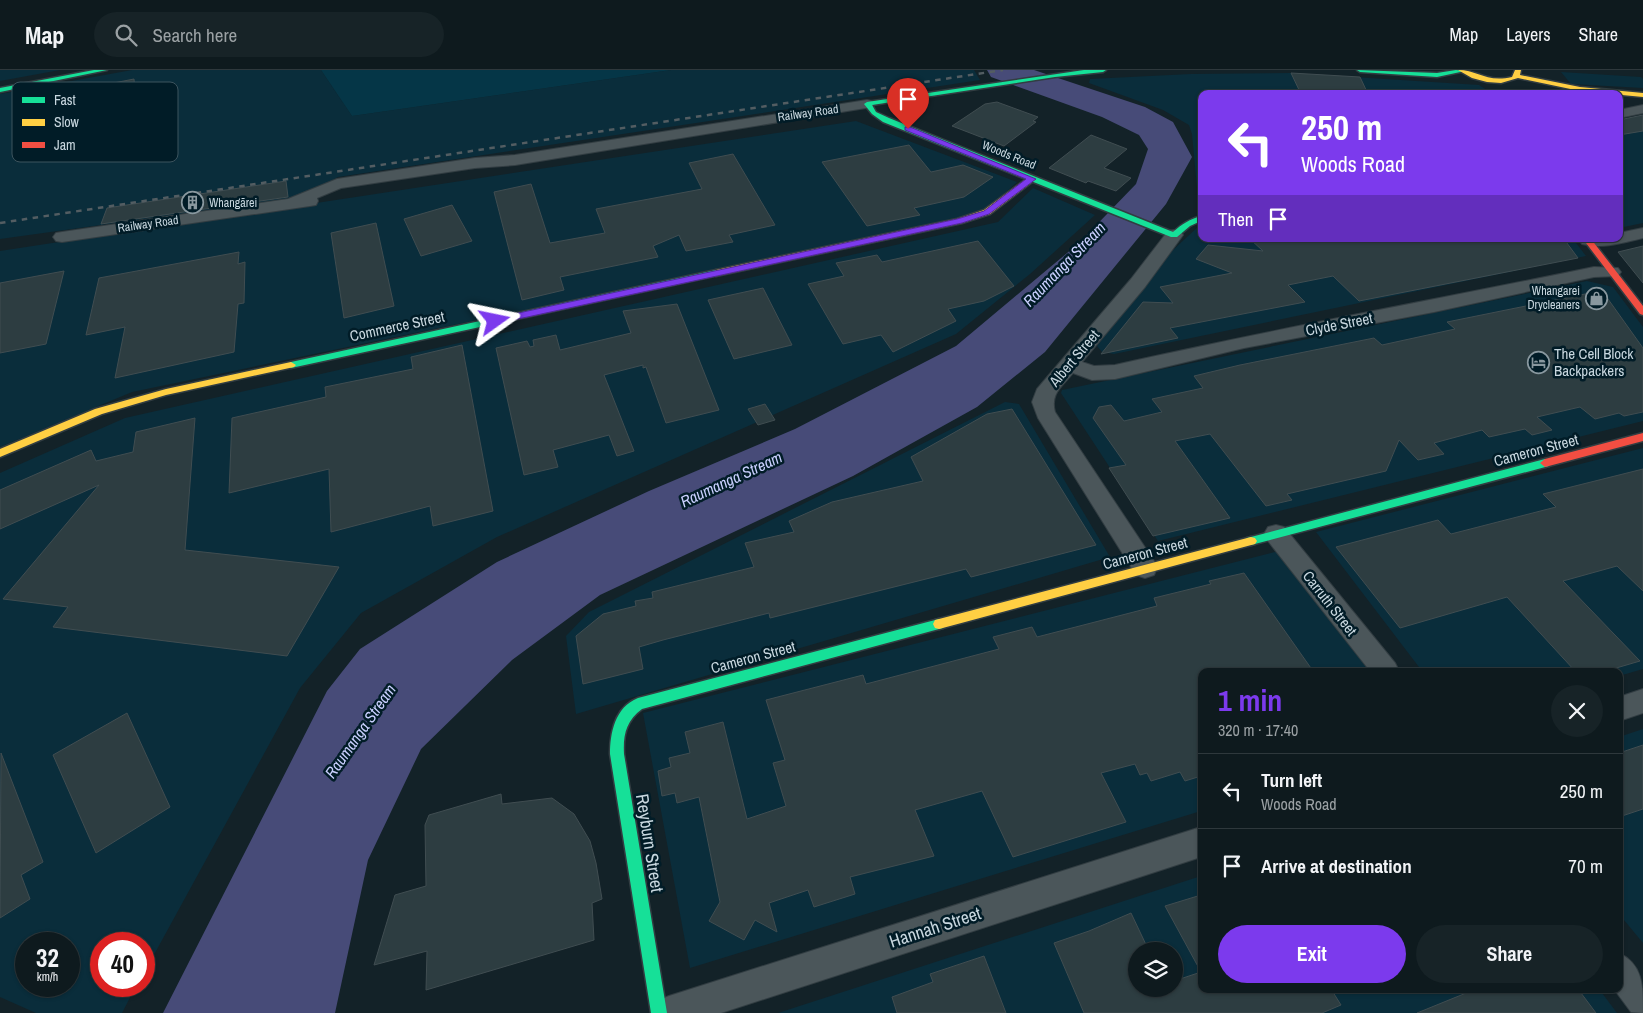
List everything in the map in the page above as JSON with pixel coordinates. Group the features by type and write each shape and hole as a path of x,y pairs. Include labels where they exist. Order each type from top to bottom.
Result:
{"street":[{"path":"42,82 104,70"},
{"name":"Railway Road","path":"62,237 294,202 336,198 471,176 515,160 988,85 1102,70"},
{"path":"1360,70 1437,75 1461,71 1481,79 1504,81 1515,78 1518,73 1541,82 1579,90"},
{"path":"1504,81 1511,90"},
{"path":"1623,94 1643,95"},
{"name":"Woods Road","path":"867,104 874,113 884,119 1174,235"},
{"path":"1623,113 1643,109"},
{"path":"1623,122 1643,119"},
{"name":"Commerce Street","path":"0,452 99,411 166,392 959,221 987,212 1032,179"},
{"name":"Albert Street","path":"1145,568 1045,413 1042,402 1044,394 1138,283 1174,235 1187,224 1198,219"},
{"path":"1623,238 1643,233"},
{"path":"1590,242 1643,312"},
{"name":"Clyde Street","path":"1069,364 1092,373 1115,372 1244,342 1434,306 1594,272 1612,272"},
{"name":"Cameron Street","path":"654,698 1643,437"},
{"name":"Carruth Street","path":"1276,534 1384,668"},
{"name":"Reyburn Street","path":"654,698 628,709 620,721 616,737 659,1013"},
{"path":"1623,708 1643,701"},
{"name":"Hannah Street","path":"669,1013 1198,843"},
{"path":"1623,974 1643,1000"}],"shaded area":[{"path":"0,70 60,70 0,81"},
{"path":"132,70 321,70 352,116 671,70 974,70 980,80 338,177 303,197 0,239 0,94 12,92 12,162 178,162 178,82 66,82"},
{"path":"321,70 671,70 352,116"},
{"path":"1561,72 1641,77 1643,79 1643,88 1571,84"},
{"path":"1291,73 1479,85 1487,90 1198,90 1198,192 1192,134 1189,125 1163,110 1089,83 1090,79 1191,74"},
{"path":"856,121 1017,182 982,215 132,392 0,447 0,251"},
{"path":"1643,123 1643,223 1623,227 1623,127"},
{"path":"1033,188 1095,215 1030,274 956,334 497,537 361,613 300,688 155,953 155,932 90,932 90,997 130,997 122,1013 36,1013 0,997 0,473 125,418 998,222"},
{"path":"1198,227 1198,242 1575,242 1586,256 1114,354 1102,352 1097,346 1158,264"},
{"path":"1587,281 1613,287 1643,327 1643,421 1158,541 1061,393 1062,390"},
{"path":"1005,402 1019,404 1110,557 576,714 566,636 589,612"},
{"path":"1643,448 1643,669 1623,675 1623,668 1420,668 1316,532"},
{"path":"1279,551 1368,668 1198,668 1198,812 690,968 643,713"},
{"path":"1643,729 1643,943 1623,919 1623,736"},
{"path":"1198,877 1198,993 1602,993 1617,1013 778,1013"}],"water":[{"name":"Raumanga Stream","path":"987,70 1034,70 1145,107 1173,122 1192,157 1166,204 1045,352 977,407 853,476 600,595 512,660 421,749 368,860 335,1013 163,1013 327,691 360,649 497,562 649,491 795,429 956,346 1079,243 1136,184 1148,149 1139,135 1102,117 991,77"}],"building":[{"path":"1291,73 1360,77 1366,90 1299,90"},
{"path":"134,79 134,82 119,82"},
{"path":"997,102 1038,117 1033,121 1036,122 1004,146 952,126 985,104"},
{"path":"1643,115 1643,131 1623,134 1623,119"},
{"path":"1091,135 1127,149 1104,168 1131,178 1116,191 1088,181 1086,183 1049,168"},
{"path":"909,145 931,172 963,165 993,177 964,197 914,208 920,215 867,226 822,162"},
{"path":"733,154 775,225 729,235 733,242 686,251 679,235 653,246 658,257 560,277 564,290 522,300 494,192 531,184 550,243 605,233 596,209 702,189 689,163"},
{"name":"Whangārei","path":"286,181 288,197 101,224 107,208"},
{"path":"452,205 472,241 421,256 404,219"},
{"path":"376,223 394,306 344,318 331,233"},
{"path":"978,241 1014,286 984,301 948,309 956,321 893,352 881,335 843,344 808,284 844,276 836,263 877,255 882,262"},
{"path":"1253,242 1566,242 1578,258 1359,301 1333,276 1288,285 1305,302 1170,328 1178,338 1101,354 1143,302 1173,303 1160,287 1232,273 1196,259 1208,245 1263,251"},
{"path":"1643,246 1643,283 1618,252"},
{"path":"239,252 238,264 245,262 244,303 238,304 234,352 115,378 125,327 86,335 99,278"},
{"path":"64,271 46,344 0,353 0,283"},
{"path":"763,288 792,345 734,359 708,300"},
{"path":"1590,293 1608,299 1643,348 1643,412 1624,416 1619,413 1595,419 1580,407 1537,417 1552,430 1532,435 1525,429 1489,437 1482,430 1434,443 1444,454 1418,460 1399,440 1386,471 1287,494 1292,500 1266,506 1210,434 1175,441 1230,518 1153,536 1109,468 1126,465 1093,418 1099,407 1111,405 1124,421 1162,412 1152,399 1203,388 1194,376 1374,338 1382,345 1455,329 1447,322"},
{"path":"677,304 719,410 666,423 646,367 643,368 643,365 604,375 634,451 617,456 609,435 553,450 558,467 524,475 496,348 527,341 530,347 534,346 533,340 556,335 560,350 631,333 623,311"},
{"path":"462,345 493,511 433,526 430,506 331,532 329,469 229,493 232,418 326,397 325,387 413,369 411,357"},
{"path":"765,404 775,420 758,425 748,409"},
{"path":"1012,409 1096,545 971,577 966,569 770,618 769,613 663,640 639,647 643,669 583,684 576,636 603,614 636,606 635,601 653,598 652,592 754,567 745,543 794,532 789,521 832,502 923,481 911,457 987,414"},
{"path":"195,418 185,550 339,567 287,656 53,627 68,607 3,599 99,485 0,529 0,490 91,450 96,461 133,452 136,432"},
{"path":"1643,469 1643,591 1617,566 1563,581 1640,661 1616,668 1572,668 1507,597 1400,628 1336,547 1438,520 1451,534 1556,507 1543,494"},
{"path":"1244,573 1311,668 1198,668 1198,777 1185,781 1180,772 1151,781 1147,773 1140,775 1135,764 1101,773 1126,822 1013,857 982,791 915,810 934,856 850,877 855,894 814,907 808,890 769,903 777,932 755,920 744,940 709,921 720,902 699,797 677,803 675,793 662,796 658,771 671,767 669,758 690,753 685,732 723,722 747,819 786,806 773,763 785,760 766,700 863,675 866,684 999,649 993,637 1032,627 1037,637 1157,606 1154,598 1211,584 1209,581"},
{"path":"127,713 170,807 96,853 53,755"},
{"path":"1643,745 1643,809 1623,816 1623,752"},
{"path":"1,753 43,862 21,875 30,899 0,918"},
{"path":"501,794 502,804 552,798 574,814 590,841 602,899 592,903 594,940 426,990 427,951 374,965 395,895 426,886 425,825 429,815"},
{"path":"1198,896 1198,966 1165,906"},
{"path":"1131,913 1145,942 1128,942 1128,997 1183,997 1183,978 1198,973 1198,993 1334,993 1341,1005 1322,1013 1084,1013 1054,943 1089,931"},
{"path":"984,956 1006,1013 897,1013 892,997 933,982 930,974"},
{"path":"1466,993 1581,993 1596,1013 1417,1013"}],"railway":[{"path":"0,223 1003,70"}],"traffic: fast":[{"path":"42,82 104,70"},
{"path":"1103,70 1055,75 867,104 874,113 886,120 1174,235 1187,224 1198,219"},
{"path":"1360,70 1437,75 1462,71"},
{"path":"0,90 12,88"},
{"path":"291,365 716,273"},
{"path":"1251,541 1545,463"},
{"path":"659,1013 617,754 618,732 627,714 638,704 939,624"}],"traffic: slow":[{"path":"1461,70 1481,79 1494,81 1515,78 1518,70"},
{"path":"1517,76 1590,90"},
{"path":"1623,93 1643,95"},
{"path":"716,273 959,221 987,212 1032,179"},
{"path":"0,453 99,411 166,392 291,365"},
{"path":"939,624 1251,541"}],"traffic: jam":[{"path":"1589,242 1643,312"},
{"path":"1545,463 1643,437"}],"place":[{"name":"Whangārei","path":"193,203"},
{"name":"Whangarei Drycleaners","path":"1596,298"},
{"name":"The Cell Block Backpackers","path":"1538,362"}],"route":[{"path":"495,321 959,221 996,207 1032,179 908,129"}]}
